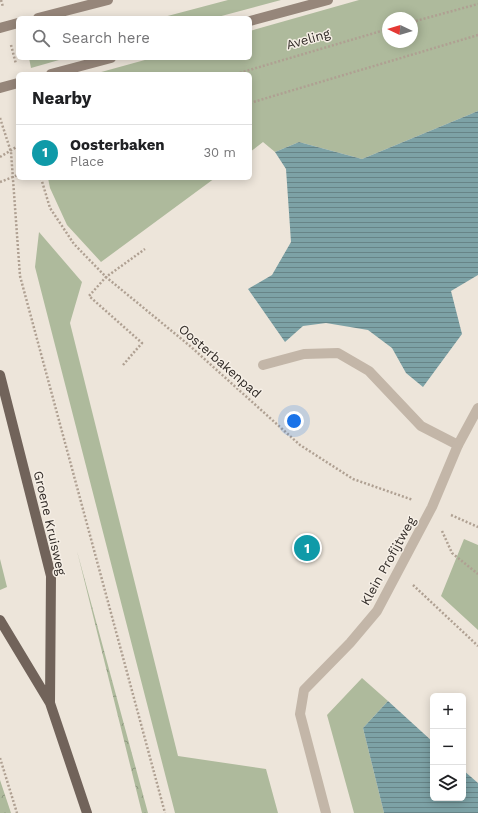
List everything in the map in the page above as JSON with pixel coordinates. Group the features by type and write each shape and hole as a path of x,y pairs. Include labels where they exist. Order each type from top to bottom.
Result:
{"main road":[{"path":"46,16 108,0"},
{"path":"252,20 328,0"},
{"path":"0,28 16,24"},
{"path":"58,72 104,60"},
{"path":"0,88 16,84"},
{"name":"Groene Kruisweg","path":"0,375 52,576 50,703"},
{"name":"Groene Kruisweg","path":"0,620 50,703 87,813"}],"street":[{"path":"263,365 304,354 338,353 369,371 421,426 458,445"},
{"name":"Klein Profijtweg","path":"326,813 304,734 300,714 304,690 350,643 377,611 432,507 458,445 478,408"}],"path":[{"path":"418,20 478,4"},
{"name":"Aveling","path":"243,72 382,31"},
{"path":"252,102 478,35"},
{"path":"0,118 11,152 11,178 20,276 165,813"},
{"path":"0,157 16,148"},
{"path":"0,182 16,176"},
{"name":"Oosterbakenpad","path":"42,180 50,208 74,244 106,277 190,346 300,445 353,479 432,507 478,527"},
{"path":"123,365 142,343 89,296 106,277 145,249"},
{"path":"432,507 452,552 478,574"},
{"path":"398,570 478,646"},
{"path":"0,758 17,813"}],"green space":[{"path":"228,0 281,0 221,16 168,16"},
{"path":"359,0 478,0 478,111 362,159 299,142 275,152 263,142 252,150 252,72 101,72 145,60 252,60 252,30"},
{"path":"29,60 59,60 31,68"},
{"path":"48,180 212,180 101,262 67,225 50,188"},
{"path":"39,232 82,282 70,323 178,756 266,769 278,813 175,813 35,267"},
{"path":"464,539 478,545 478,630 441,596"},
{"path":"77,551 148,813 142,813"},
{"path":"0,559 7,587 0,590"},
{"path":"362,678 388,701 363,728 384,813 354,813 327,715"},
{"path":"0,780 11,813 0,813"}],"water":[{"path":"478,111 478,275 451,291 462,334 423,387 406,373 392,348 368,330 326,323 303,326 285,342 248,289 272,275 291,242 286,169 275,152 299,142 362,159"},
{"path":"388,701 430,739 430,801 466,801 466,773 478,783 478,813 384,813 363,728"}],"place":[{"name":"Oosterbaken","path":"307,548"}]}
